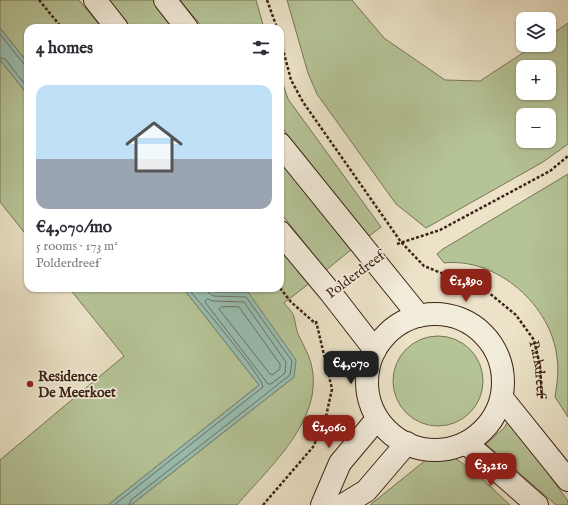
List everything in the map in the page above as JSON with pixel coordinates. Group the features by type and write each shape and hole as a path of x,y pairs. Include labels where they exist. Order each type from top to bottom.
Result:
{"street":[{"path":"95,0 114,24"},
{"path":"165,0 184,24"},
{"path":"284,149 373,257 419,316"},
{"path":"284,237 330,292 375,350"},
{"path":"442,314 464,320 483,334 497,352 503,375 502,398 494,416 482,432 466,443 442,450 416,448 393,436 377,419 368,396 367,372 375,350 394,328 419,316 442,314"},
{"path":"502,398 568,480"},
{"path":"322,505 340,463 377,419"},
{"path":"343,505 366,490 407,443"},
{"path":"466,443 537,505"}],"path":[{"path":"39,0 59,24"},
{"path":"268,0 276,24"},
{"name":"Parkdreef","path":"284,53 291,80 303,102 401,242 424,266 488,292 516,315 534,340 540,366 541,399 546,406"},
{"name":"Polderdreef","path":"373,257 401,242 440,230 550,170 568,156"},
{"path":"283,292 291,302 316,324"},
{"name":"Polderdreef","path":"263,505 313,447 325,420 332,389 316,324 318,307 330,292"}],"green space":[{"path":"0,0 79,0 99,24 24,24 24,58 0,28"},
{"path":"108,0 153,0 173,24 127,24"},
{"path":"180,0 256,0 263,24 200,24"},
{"path":"287,0 352,0 384,38 445,80 480,81 524,52 556,52 556,31 568,23 568,144 543,162 426,228 396,204 317,94 308,73"},
{"path":"0,60 24,90 24,232 0,202"},
{"path":"284,87 288,99 381,227 369,236 284,130"},
{"path":"284,164 352,249 326,270 284,217"},
{"path":"568,174 568,417 555,397 558,368 553,339 545,320 533,304 518,289 502,277 483,268 464,263 444,263 437,254"},
{"path":"284,251 311,282 284,303 293,315 298,333 309,357 313,378 311,399 304,419 293,438 265,474 237,505 131,505 294,377 214,292 284,292"},
{"path":"72,292 186,292 259,385 108,505 0,505 0,460 124,356"},
{"path":"438,336 455,339 470,349 480,364 483,381 480,398 470,413 455,423 438,426 421,423 406,413 396,398 393,381 396,364 406,349 421,339"},
{"path":"509,420 568,501 568,505 556,505 486,444 504,428"},
{"path":"455,458 476,473 510,505 370,505 427,459 443,460"}],"water":[{"path":"0,28 24,58 24,90 0,60"},
{"path":"186,292 248,292 296,360 294,377 131,505 108,505 259,385"}],"place":[{"name":"Residence De Meerkoet","path":"30,384"}]}
